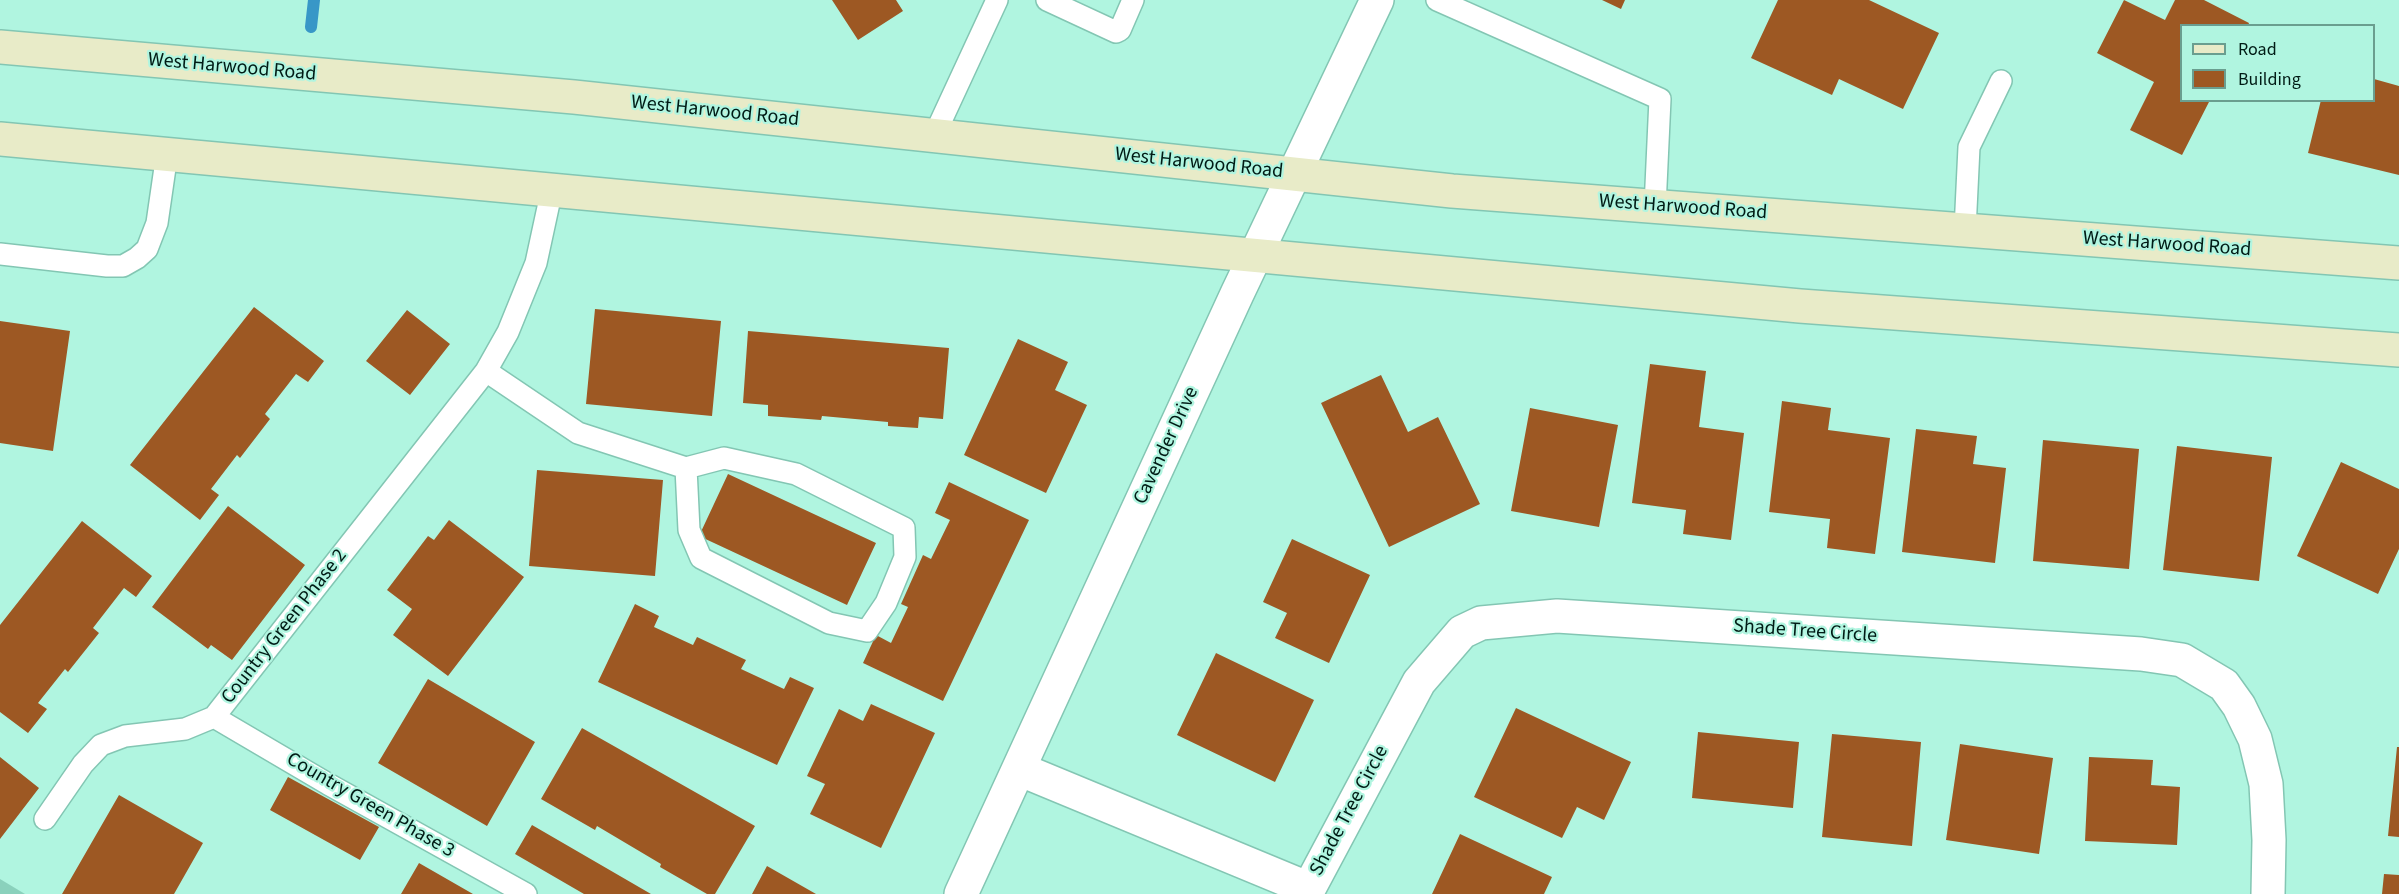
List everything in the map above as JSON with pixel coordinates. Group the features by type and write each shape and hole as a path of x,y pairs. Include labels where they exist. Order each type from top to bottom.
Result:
{"main road":[{"name":"West Harwood Road","path":"0,47 573,97 1452,191 2399,263"},
{"path":"0,139 1800,306 2399,350"}],"street":[{"name":"Cavender Drive","path":"961,894 1256,254 1377,0"},
{"name":"Shade Tree Circle","path":"1020,769 1307,891 1419,682 1462,632 1481,623 1557,616 2141,654 2182,660 2224,685 2239,706 2255,739 2266,784 2269,840 2268,894"}],"lane":[{"path":"934,136 998,0"},
{"path":"1047,0 1116,32 1120,30 1133,0"},
{"path":"1437,0 1660,99 1655,207"},
{"path":"1965,230 1968,147 2001,81"},
{"path":"0,254 107,266 123,266 137,258 147,249 157,224 167,154"},
{"name":"Country Green Phase 2","path":"45,819 83,764 101,745 125,736 185,729 214,717 486,371 508,332 536,263 552,189"},
{"path":"486,371 578,433 686,468 724,458 796,474 904,528 905,557 886,603 867,631 830,622 701,558 689,530 686,468"},
{"name":"Country Green Phase 3","path":"214,717 328,784 526,894"}],"green space":[{"path":"0,879 25,894 0,894"}],"building":[{"path":"832,0 896,0 903,11 858,40"},
{"path":"1602,0 1625,0 1621,9"},
{"path":"1778,0 1869,0 1939,33 1903,109 1839,79 1832,95 1751,58"},
{"path":"2124,0 2165,20 2175,0 2204,0 2249,23 2180,24 2180,102 2209,102 2182,155 2130,130 2154,82 2097,53"},
{"path":"2375,79 2399,86 2399,175 2308,153 2321,102 2375,102"},
{"path":"254,307 324,361 308,382 296,374 265,414 270,419 240,458 237,455 211,489 219,495 200,520 130,465"},
{"path":"595,309 721,321 712,416 586,404"},
{"path":"407,310 450,344 410,395 366,361"},
{"path":"0,321 70,331 53,451 0,443"},
{"path":"748,331 949,348 943,419 919,417 918,428 888,426 888,422 822,416 821,420 768,416 768,405 743,403"},
{"path":"1018,339 1068,362 1055,390 1087,405 1046,493 964,455"},
{"path":"1650,364 1706,371 1699,427 1744,433 1731,540 1683,534 1686,510 1632,503"},
{"path":"1381,375 1408,432 1438,417 1480,504 1389,547 1321,403"},
{"path":"1782,401 1831,408 1828,430 1890,438 1875,554 1827,548 1830,519 1769,512"},
{"path":"1530,408 1618,425 1599,527 1511,511"},
{"path":"1916,429 1977,436 1973,464 2006,468 1995,563 1902,552"},
{"path":"2043,440 2139,449 2129,569 2033,561"},
{"path":"2177,446 2272,457 2259,581 2163,570"},
{"path":"2341,462 2399,489 2399,549 2378,594 2297,556"},
{"path":"537,470 663,480 655,576 529,566"},
{"path":"728,474 876,543 847,605 699,536"},
{"path":"949,482 1029,520 943,701 863,663 876,635 891,643 908,607 901,604 923,555 931,559 950,520 935,513"},
{"path":"228,506 305,565 232,660 211,645 208,649 152,607"},
{"path":"449,520 524,577 448,676 393,635 412,609 387,590 428,536 434,540"},
{"path":"82,521 152,576 136,597 124,588 93,628 99,633 68,672 65,669 38,703 47,709 28,733 0,712 0,625"},
{"path":"1292,539 1370,575 1329,663 1275,638 1287,613 1263,602"},
{"path":"635,604 659,616 654,627 693,645 697,637 746,660 741,669 784,689 790,677 814,688 777,765 598,682"},
{"path":"1216,653 1314,700 1275,782 1177,735"},
{"path":"428,679 535,742 487,826 378,763"},
{"path":"871,704 935,733 881,848 810,814 825,784 807,776 839,709 863,721"},
{"path":"1516,708 1631,762 1604,820 1577,807 1562,838 1474,797"},
{"path":"582,728 755,826 715,894 707,894 597,826 595,830 541,799"},
{"path":"1698,732 1799,742 1793,808 1692,798"},
{"path":"1832,734 1921,742 1912,846 1822,837"},
{"path":"1960,744 2053,758 2039,854 1946,840"},
{"path":"2397,747 2399,747 2399,837 2388,836"},
{"path":"0,757 39,788 0,839"},
{"path":"2089,757 2153,760 2151,785 2180,787 2177,845 2085,841"},
{"path":"288,777 379,827 360,860 270,810"},
{"path":"119,795 203,843 174,894 62,894"},
{"path":"532,825 651,894 584,894 515,854"},
{"path":"1460,834 1552,877 1544,894 1432,894"},
{"path":"419,863 473,894 401,894"},
{"path":"767,866 816,894 752,894"},
{"path":"2384,874 2399,875 2399,894 2382,894"}],"waterway":[{"path":"311,27 314,0"}]}
